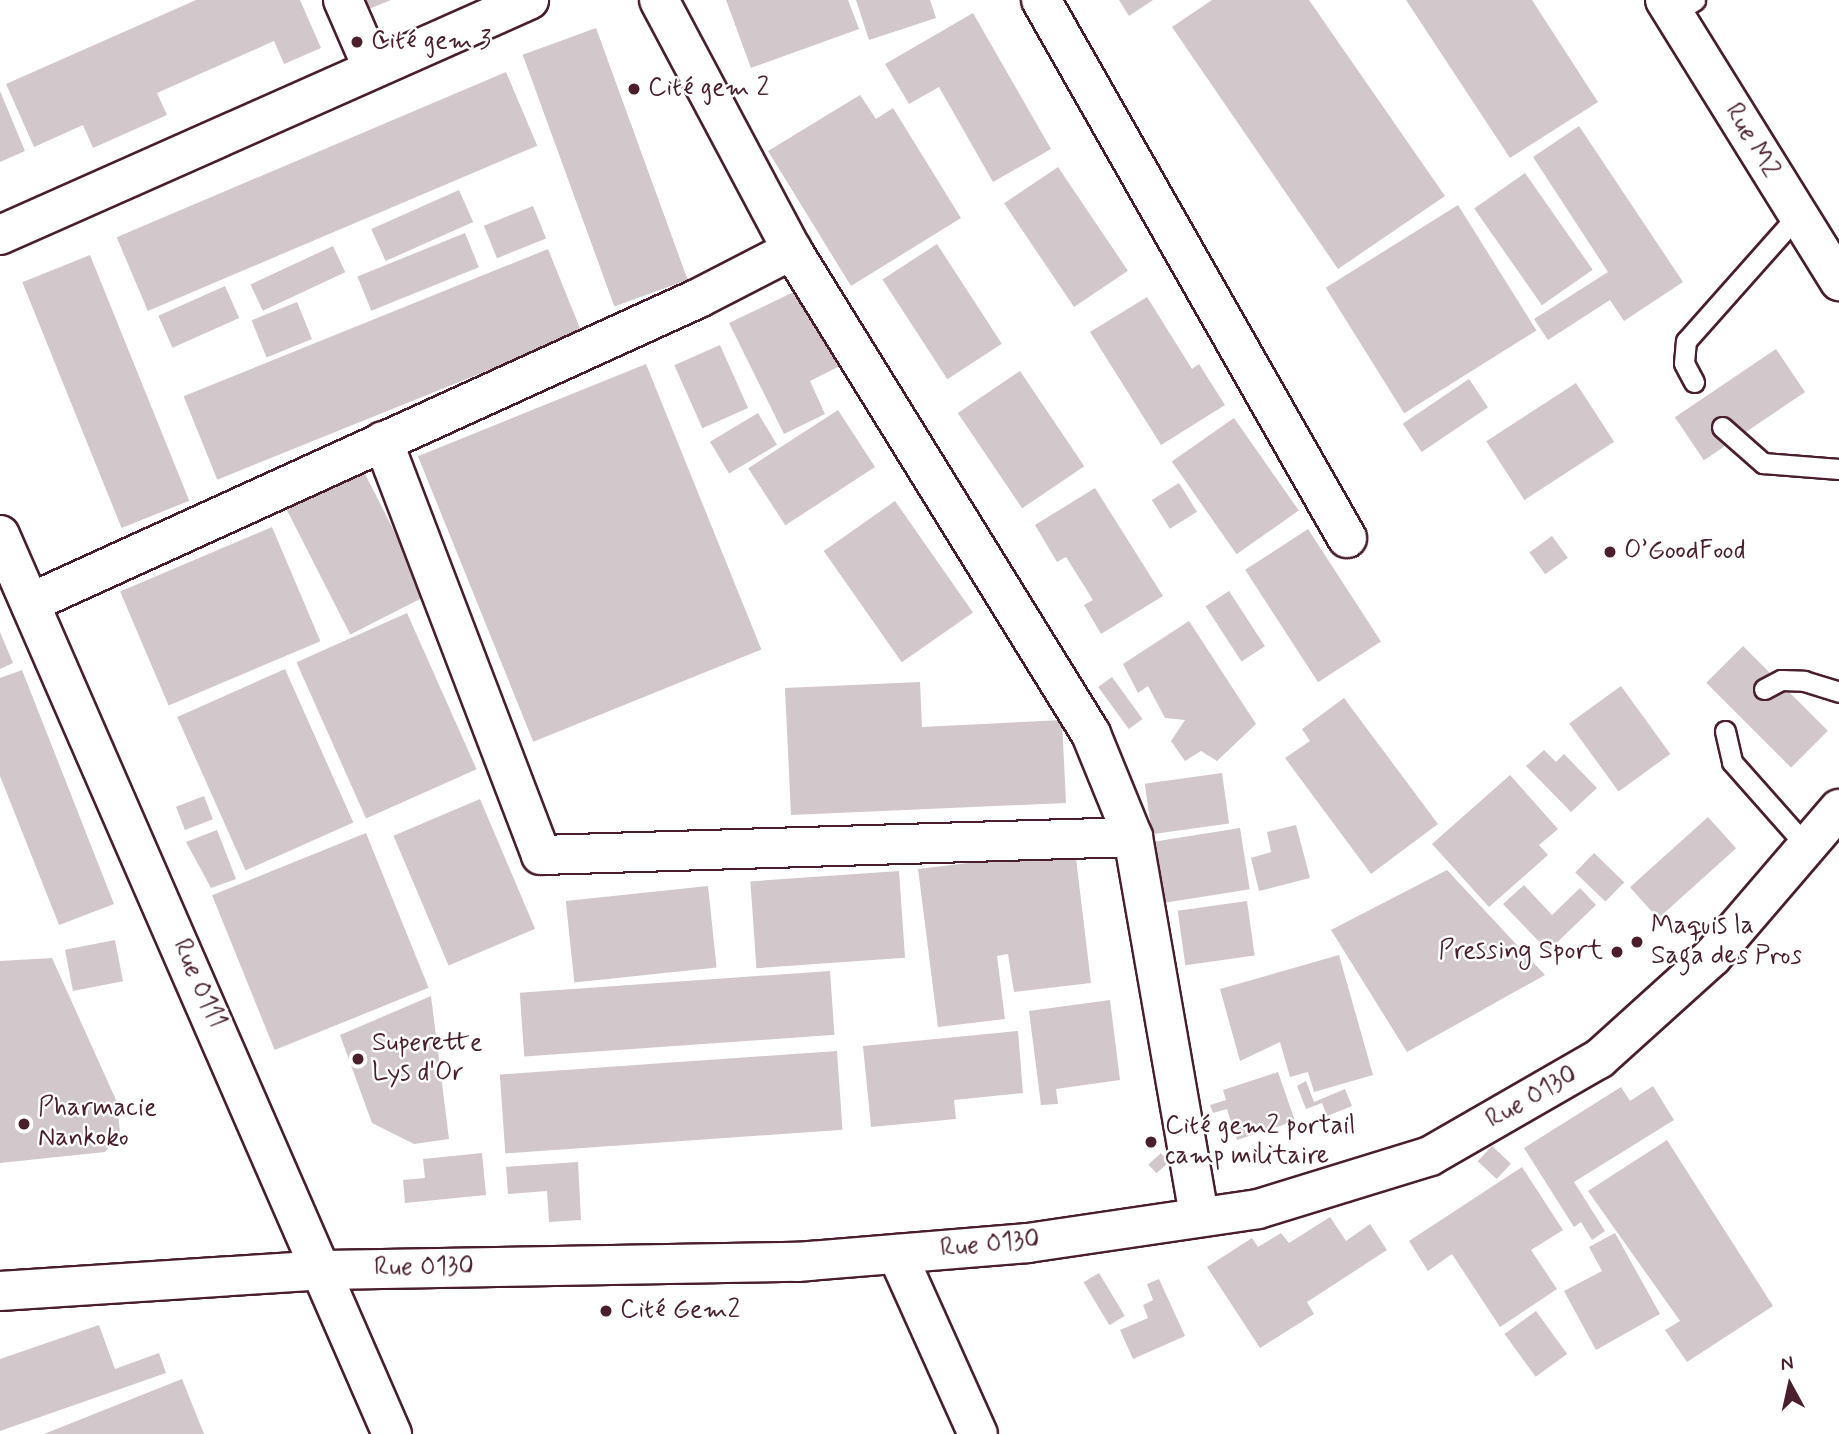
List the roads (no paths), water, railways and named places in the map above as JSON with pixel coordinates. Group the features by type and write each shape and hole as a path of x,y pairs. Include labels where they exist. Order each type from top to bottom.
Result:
{"street":[{"path":"343,0 373,69"},
{"path":"0,235 529,0"},
{"path":"659,0 792,250 1063,680 1133,837 1199,1217"},
{"path":"1041,0 1347,538"},
{"name":"Rue M2","path":"1678,5 1797,216 1839,281"},
{"path":"30,603 792,250"},
{"path":"383,441 541,855 1133,837"},
{"name":"Rue O111","path":"0,535 325,1270 392,1434"},
{"name":"Rue O130","path":"0,1291 325,1270 797,1262 1028,1243 1258,1209 1430,1156 1599,1059 1712,957 1809,849 1839,809"},
{"path":"897,1254 978,1434"}],"lane":[{"path":"1694,382 1684,363 1686,341 1797,216"},
{"path":"1722,427 1763,463 1839,469"},
{"path":"1764,690 1782,680 1804,681 1839,692"},
{"path":"1725,731 1732,762 1809,849"}],"place":[{"name":"Cité gem 3","path":"357,42"},
{"name":"Cité gem 2","path":"634,89"},
{"name":"O’GoodFood","path":"1610,552"},
{"name":"Maquis la Saga des Pros","path":"1637,942"},
{"name":"Pressing Sport","path":"1617,952"},
{"name":"Superette Lys d'Or","path":"358,1059"},
{"name":"Pharmacie Nankoko","path":"24,1124"},
{"name":"Cité gem2 portail camp militaire","path":"1151,1142"},
{"name":"Cité Gem2","path":"606,1311"}]}
